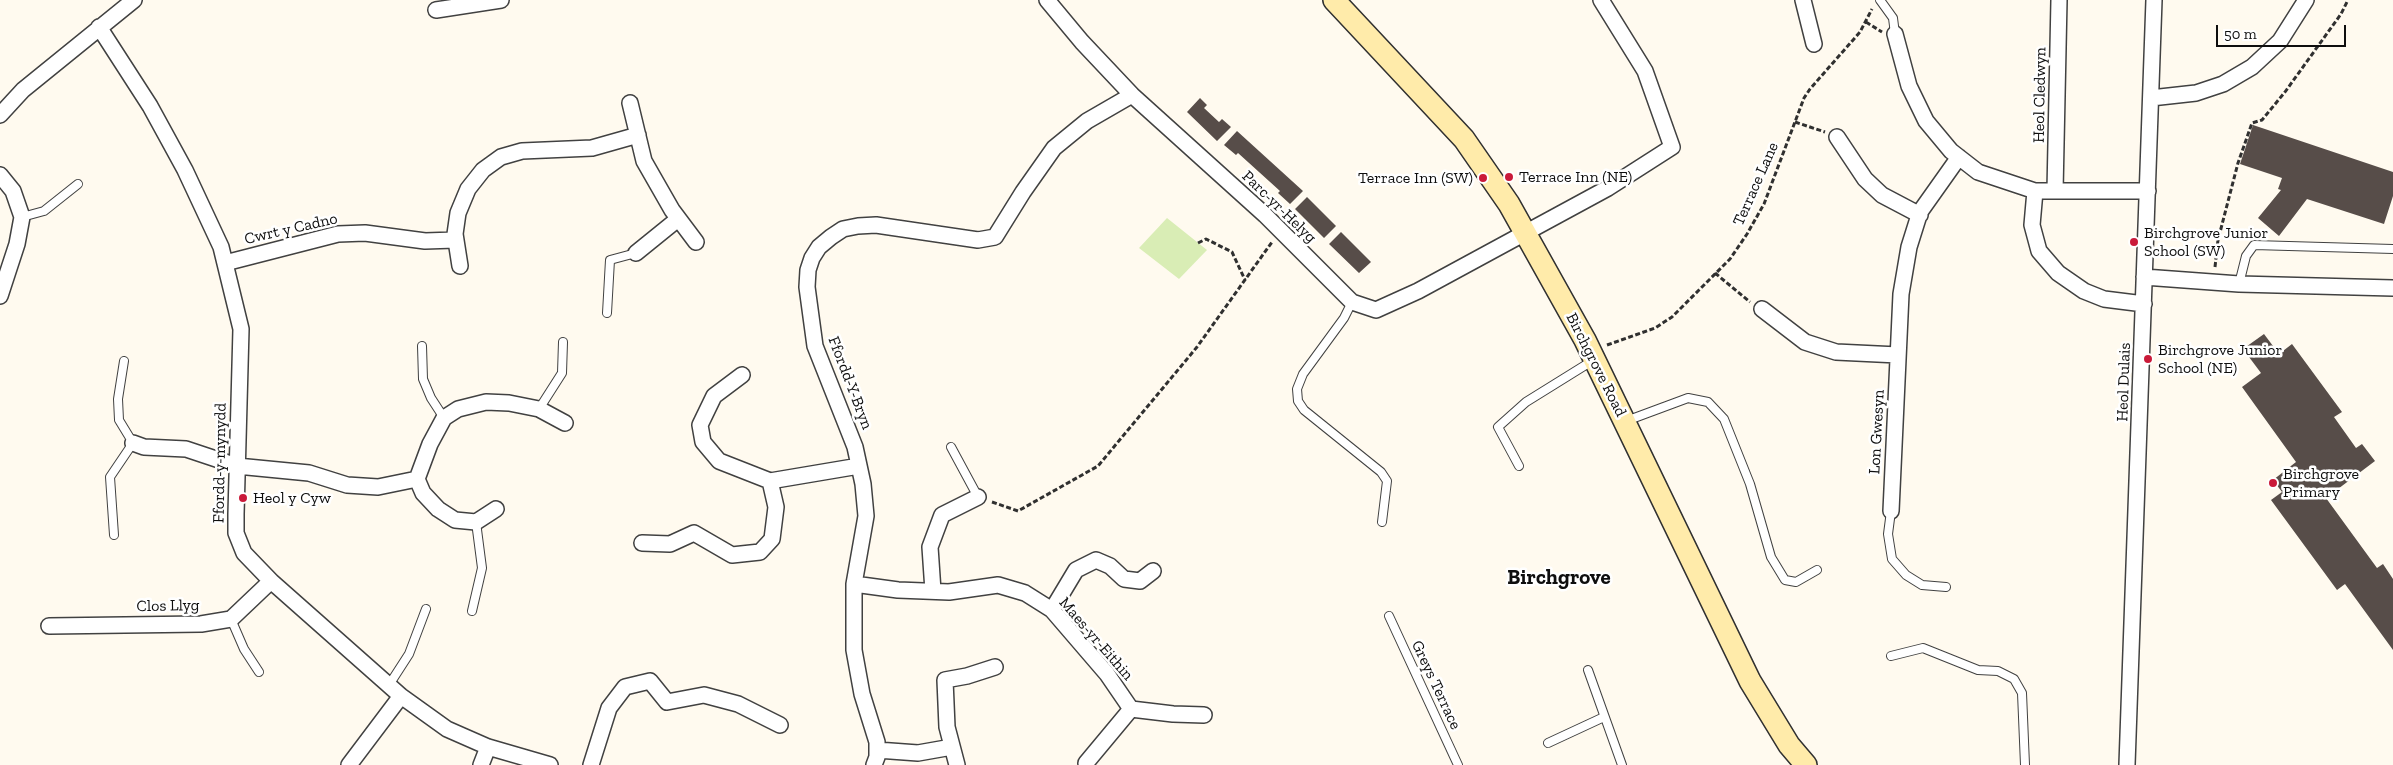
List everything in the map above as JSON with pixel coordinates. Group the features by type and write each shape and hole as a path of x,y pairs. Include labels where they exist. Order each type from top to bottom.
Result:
{"main road":[{"name":"Birchgrove Road","path":"1334,0 1464,139 1509,204 1626,421 1664,507 1750,681 1789,745 1806,765"}],"street":[{"path":"0,114 23,90 134,0"},
{"path":"436,10 468,2 501,0"},
{"name":"Parc-yr-Helyg","path":"1047,0 1082,42 1132,95 1281,231 1352,302 1376,310 1418,291 1608,188 1672,147 1645,71 1601,0"},
{"path":"1804,0 1814,44"},
{"name":"Heol Cledwyn","path":"2056,191 2059,0"},
{"name":"Heol Dulais","path":"2127,765 2154,0"},
{"path":"2151,98 2196,93 2222,84 2252,67 2280,41 2306,0"},
{"name":"Ffordd-y-mynydd","path":"99,27 150,106 185,170 221,247 241,329 236,533 244,553 271,580 401,696 447,729 488,747 550,765"},
{"path":"1895,34 1909,86 1926,121 1959,157 1978,172 2035,191 2148,191"},
{"name":"Ffordd-Y-Bryn","path":"876,758 873,729 862,694 854,650 854,584 866,516 863,484 855,446 815,346 808,306 808,278 812,258 819,247 843,229 866,225 978,240 995,237 1023,192 1054,148 1087,121 1132,95"},
{"path":"630,103 644,160 656,186 696,242"},
{"path":"460,266 455,240 458,213 468,189 483,170 501,157 522,151 592,148 638,135"},
{"path":"1837,136 1865,179 1882,195 1920,214"},
{"name":"Lon Gwesyn","path":"1890,512 1901,294 1909,247 1920,214 1959,157"},
{"path":"0,175 13,191 22,217 17,244 0,296"},
{"path":"2035,191 2032,225 2039,251 2058,273 2084,291 2104,300 2144,304"},
{"path":"636,253 678,219"},
{"name":"Cwrt y Cadno","path":"225,263 338,234 365,233 425,241 455,240"},
{"path":"2144,277 2239,284 2393,288"},
{"path":"1762,310 1805,342 1836,352 1898,355"},
{"path":"742,375 714,396 700,425 703,442 719,461 770,481 859,466"},
{"path":"496,509 476,522 456,520 438,509 423,493 417,479 430,444 444,418 458,409 486,402 510,403 539,409 566,423"},
{"path":"133,443 144,447 186,449 237,466 309,473 347,484 378,487 417,479"},
{"path":"642,543 670,544 694,533 732,556 760,552 772,539 776,507 770,481"},
{"path":"933,591 930,547 942,515 978,497"},
{"path":"1052,610 1076,570 1096,560 1110,566 1124,579 1140,581 1152,571"},
{"path":"231,619 271,580"},
{"name":"Maes-yr-Eithin","path":"854,584 898,590 949,592 998,586 1025,593 1052,610 1107,674 1131,708"},
{"name":"Clos Llyg","path":"49,626 201,624 231,619"},
{"path":"957,765 947,727 945,680 995,667"},
{"path":"591,765 609,708 625,688 650,681 667,702 704,695 738,704 780,725"},
{"path":"349,765 401,696"},
{"path":"1086,763 1131,708 1173,714 1204,715"},
{"path":"481,765 488,747"},
{"path":"876,758 952,747"}],"lane":[{"path":"1880,0 1893,18 1895,34"},
{"path":"22,217 44,211 78,184"},
{"path":"2239,284 2246,256 2254,245 2265,243 2393,249"},
{"path":"607,313 610,260 636,253"},
{"path":"1352,302 1344,318 1303,374 1297,389 1298,401 1304,410 1381,472 1387,481 1382,522"},
{"path":"539,409 562,373 563,342"},
{"path":"422,346 423,379 431,398 444,418"},
{"path":"1519,466 1498,427 1526,402 1592,356"},
{"path":"114,535 110,477 133,443 119,420 118,399 124,361"},
{"path":"1626,421 1688,398 1708,402 1724,419 1750,484 1771,557 1785,580 1796,582 1817,570"},
{"path":"952,447 978,497"},
{"path":"1890,512 1888,534 1892,560 1906,575 1922,585 1946,587"},
{"path":"472,611 482,568 476,522"},
{"path":"389,685 409,654 426,609"},
{"name":"Greys Terrace","path":"1389,616 1458,765"},
{"path":"231,619 244,649 259,672"},
{"path":"1891,656 1923,648 1978,670 1998,671 2014,679 2022,693 2025,765"},
{"path":"1588,670 1622,765"},
{"path":"1548,744 1604,718"}],"path":[{"path":"2214,282 2218,240 2238,163 2252,123 2262,120 2285,92 2341,14 2348,0"},
{"name":"Terrace Lane","path":"1592,356 1655,328 1672,317 1730,258 1747,234 1764,204 1810,88 1860,32 1873,6"},
{"path":"1795,122 1837,136"},
{"path":"978,497 1018,511 1098,466 1197,346 1281,231"},
{"path":"1198,244 1206,239 1232,252 1246,281"},
{"path":"1715,273 1756,309 1762,310"}],"green space":[{"path":"1167,218 1207,250 1179,279 1139,248"}],"building":[{"path":"1200,98 1207,105 1204,108 1219,122 1222,119 1231,127 1217,141 1187,112"},
{"path":"2253,125 2393,172 2393,196 2384,224 2307,199 2279,236 2258,218 2281,190 2278,189 2282,178 2240,164"},
{"path":"1237,131 1303,191 1290,204 1278,193 1280,191 1238,153 1236,155 1224,145"},
{"path":"1307,197 1336,226 1324,238 1295,209"},
{"path":"1341,232 1371,262 1359,273 1329,244"},
{"path":"2264,334 2279,354 2292,344 2342,412 2334,417 2356,448 2362,444 2375,461 2326,498 2377,568 2383,564 2393,579 2393,650 2345,584 2337,590 2271,500 2282,492 2273,480 2296,462 2242,387 2261,373 2243,349"}],"place":[{"name":"Terrace Inn (NE)","path":"1509,177"},
{"name":"Terrace Inn (SW)","path":"1483,178"},
{"name":"Birchgrove Junior School (SW)","path":"2134,242"},
{"name":"Birchgrove Junior School (NE)","path":"2148,359"},
{"name":"Birchgrove Primary","path":"2273,483"},
{"name":"Heol y Cyw","path":"243,498"}],"district":[{"name":"Birchgrove","path":"1559,578"}]}
